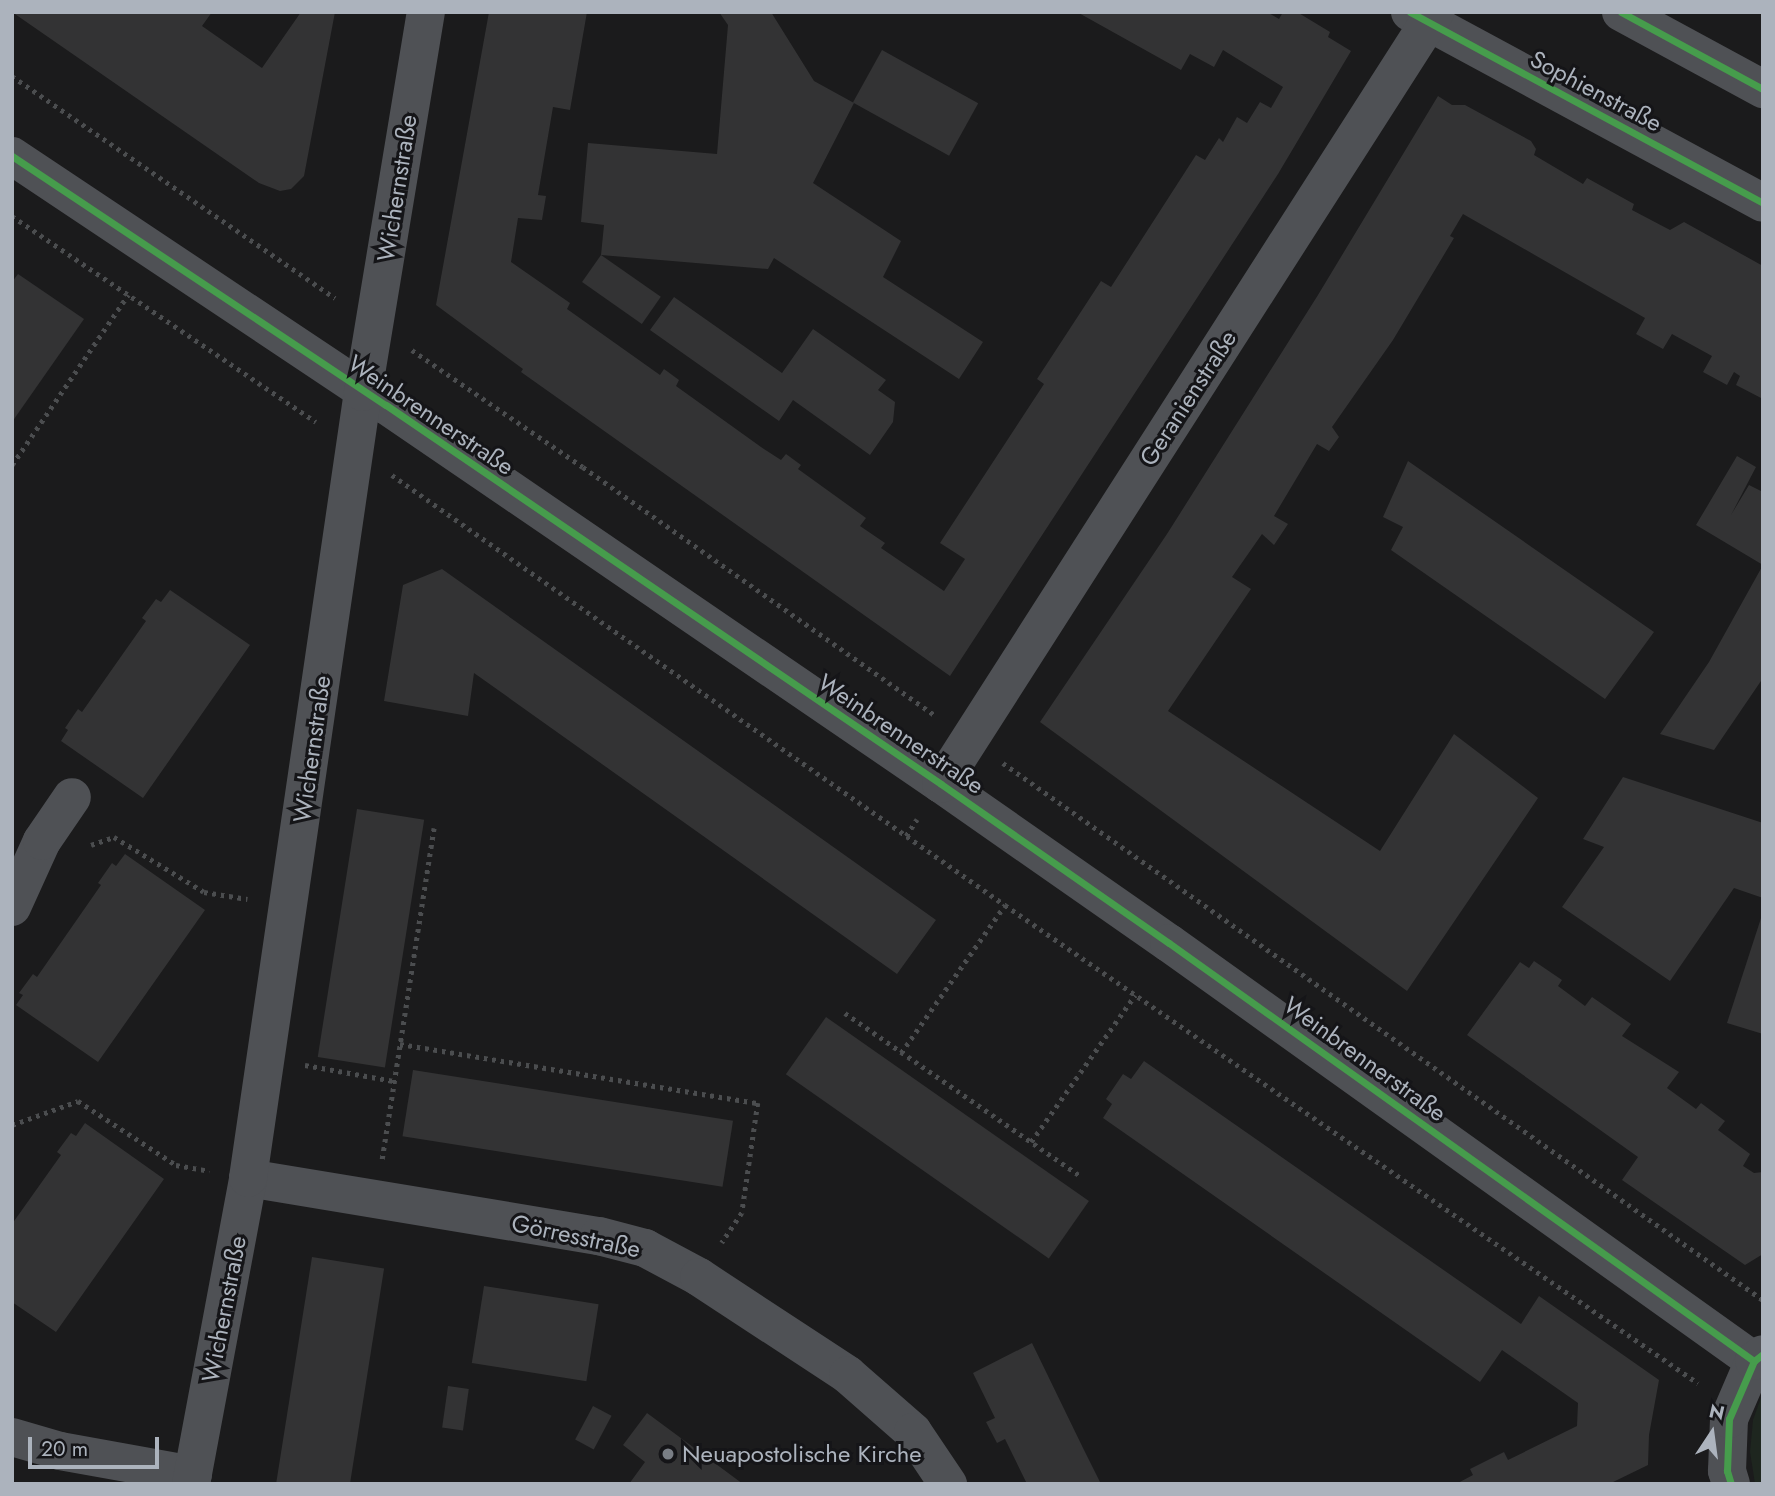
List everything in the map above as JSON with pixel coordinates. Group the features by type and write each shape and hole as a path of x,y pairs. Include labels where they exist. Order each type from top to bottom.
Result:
{"street":[{"name":"Wichernstraße","path":"192,1479 248,1178 363,392 426,12"},
{"path":"1622,12 1763,89"},
{"name":"Sophienstraße","path":"1425,16 1763,202"},
{"name":"Geranienstraße","path":"941,784 1425,16"},
{"name":"Weinbrennerstraße","path":"12,156 941,784 1758,1357"},
{"path":"12,907 42,841 72,797"},
{"name":"Görresstraße","path":"248,1178 598,1236 645,1248 699,1277 848,1375 912,1432 947,1484"},
{"path":"1719,1479 1729,1419 1758,1357"},
{"path":"12,1437 60,1451 192,1479"}],"path":[{"path":"12,76 583,467 1763,1300"},
{"path":"12,216 355,449 1005,905 1702,1385 1729,1419"},
{"path":"12,465 128,295"},
{"path":"375,1199 434,828"},
{"path":"42,841 92,845 114,837 204,892 289,906"},
{"path":"901,1053 1005,905"},
{"path":"1031,1142 1135,995"},
{"path":"845,1013 1080,1176"},
{"path":"400,1044 758,1103 742,1213 699,1277"},
{"path":"292,1063 394,1081"},
{"path":"12,1125 78,1101 176,1165 248,1178"}],"shaded area":[{"path":"1763,1392 1763,1484 1755,1484 1750,1452 1753,1420"}],"building":[{"path":"12,12 212,12 202,26 262,68 301,12 335,12 304,176 291,189 280,191 259,183"},
{"path":"489,12 587,12 570,110 553,107 538,195 546,196 542,220 518,218 511,262 570,303 567,309 660,375 664,369 679,380 676,386 761,447 781,460 786,454 801,465 798,469 866,518 860,526 885,543 881,548 944,591 965,559 940,543 1044,384 1037,379 1101,281 1111,287 1196,155 1205,160 1219,138 1223,142 1237,117 1247,123 1260,102 1271,108 1283,87 1223,50 1214,67 1190,54 1181,70 1077,12 1267,12 1279,19 1283,12 1297,12 1330,32 1328,37 1351,51 1278,174 950,676 521,372 523,369 436,305"},
{"path":"719,12 771,12 814,81 854,103 813,183 901,241 883,277 983,342 959,379 774,258 768,269 601,255 604,225 581,222 588,143 717,154 728,25"},
{"path":"882,50 978,103 949,156 853,102"},
{"path":"1438,96 1452,105 1465,105 1531,141 1536,149 1534,155 1583,184 1587,178 1634,204 1632,210 1670,230 1684,222 1763,266 1763,399 1736,385 1740,376 1734,372 1727,385 1703,372 1712,356 1672,334 1663,349 1636,334 1645,318 1463,214 1450,236 1454,238 1393,340 1332,427 1339,437 1329,451 1317,444 1274,516 1288,524 1274,545 1262,534 1232,577 1251,589 1168,711 1380,851 1454,734 1538,798 1407,991 1040,722 1167,534 1318,295"},
{"path":"601,255 661,297 642,324 582,282"},
{"path":"18,274 84,319 12,422 12,282"},
{"path":"674,297 782,373 813,329 886,380 878,390 895,402 893,422 870,455 793,400 779,421 650,330"},
{"path":"1737,456 1756,467 1731,515 1749,485 1763,492 1763,565 1696,525"},
{"path":"1408,461 1654,632 1605,699 1391,550 1403,527 1383,517"},
{"path":"1763,565 1763,678 1714,750 1660,734 1709,662"},
{"path":"442,569 936,920 897,974 474,673 468,716 384,701 403,585"},
{"path":"170,590 250,645 143,798 61,741 68,730 65,728 78,709 82,712 146,621 142,618 156,599 161,602"},
{"path":"1623,777 1763,823 1763,898 1734,888 1670,981 1562,907 1604,847 1583,839"},
{"path":"357,809 424,820 385,1068 318,1057"},
{"path":"125,854 205,910 98,1062 16,1005 23,995 19,993 33,974 37,977 101,885 98,883 112,863 116,866"},
{"path":"1763,915 1763,1034 1727,1023"},
{"path":"1534,961 1562,980 1558,986 1585,1006 1592,997 1631,1024 1622,1036 1679,1072 1667,1088 1696,1109 1701,1103 1725,1121 1718,1130 1750,1154 1743,1166 1754,1173 1763,1172 1763,1254 1745,1265 1622,1180 1638,1157 1467,1035 1520,962 1529,968"},
{"path":"826,1017 1089,1201 1049,1258 786,1074"},
{"path":"1144,1061 1521,1324 1539,1296 1659,1380 1649,1435 1648,1465 1609,1484 1456,1484 1473,1475 1470,1469 1504,1452 1508,1460 1577,1426 1578,1403 1502,1350 1480,1382 1103,1118 1112,1104 1106,1099 1123,1074 1131,1079"},
{"path":"413,1070 733,1121 723,1187 403,1136"},
{"path":"85,1123 164,1179 56,1332 12,1302 12,1224 61,1155 57,1152 71,1133 76,1136"},
{"path":"312,1257 384,1268 350,1484 276,1484"},
{"path":"484,1286 599,1304 586,1381 472,1363"},
{"path":"1032,1343 1101,1484 1027,1484 1005,1439 997,1443 986,1422 995,1418 973,1373"},
{"path":"448,1386 469,1389 463,1431 442,1428"},
{"path":"593,1406 612,1416 594,1449 575,1440"},
{"name":"Neuapostolische Kirche","path":"647,1413 743,1484 629,1484 645,1462 623,1445"}],"cycle path":[{"path":"1410,12 1763,203"},
{"path":"1621,12 1763,89"},
{"path":"12,156 386,405 941,784 1169,943 1754,1361"},
{"path":"1731,1484 1727,1471 1729,1419 1754,1361 1763,1354"}],"place":[{"name":"Neuapostolische Kirche","path":"668,1454"}]}
